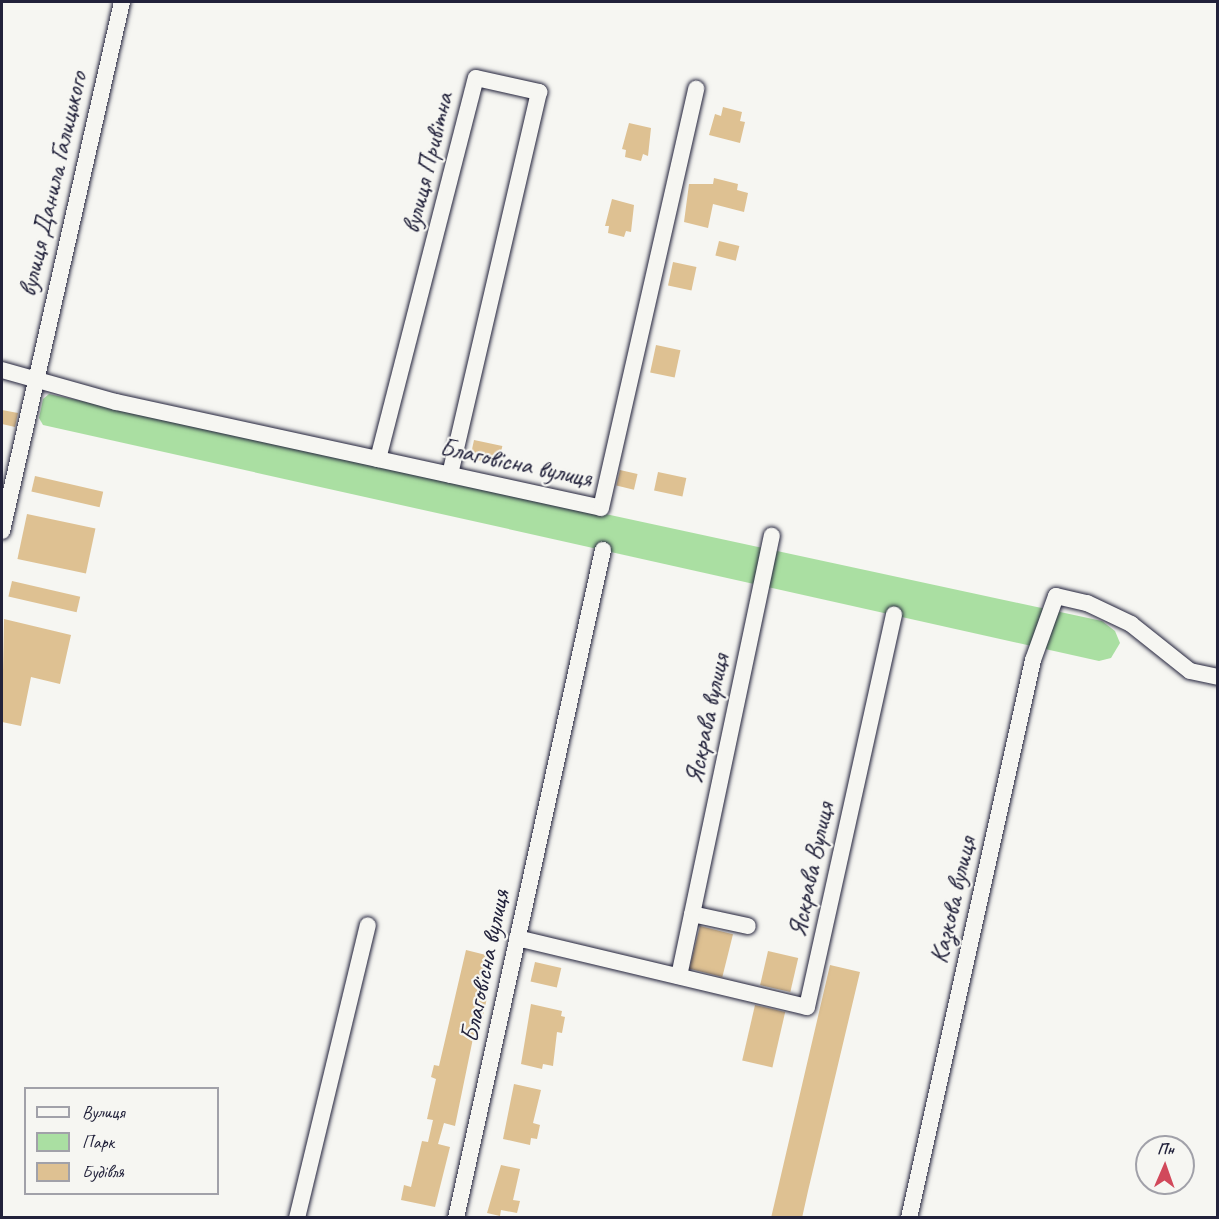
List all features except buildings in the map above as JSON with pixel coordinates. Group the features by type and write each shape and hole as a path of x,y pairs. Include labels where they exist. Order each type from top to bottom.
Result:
{"street":[{"name":"вулиця Данила Галицького","path":"2,531 34,378 122,2"},
{"name":"вулиця Привітна","path":"378,459 476,78 539,92 450,475"},
{"name":"Благовісна вулиця","path":"2,370 116,402 601,508 696,89"},
{"name":"Яскрава вулиця","path":"679,976 771,536"},
{"name":"Благовісна вулиця","path":"456,1218 603,550"},
{"name":"Казкова вулиця","path":"909,1218 1033,660 1056,596 1087,603 1131,624 1190,671 1218,677"},
{"name":"Яскрава Вулиця","path":"679,976 807,1007 894,615"},
{"name":"Яскрава вулиця","path":"692,914 748,926"},
{"path":"297,1218 368,925"},
{"path":"517,938 679,976"}],"green space":[{"path":"49,394 1102,621 1115,631 1120,643 1111,658 1099,661 43,425 39,418 43,399"}]}
